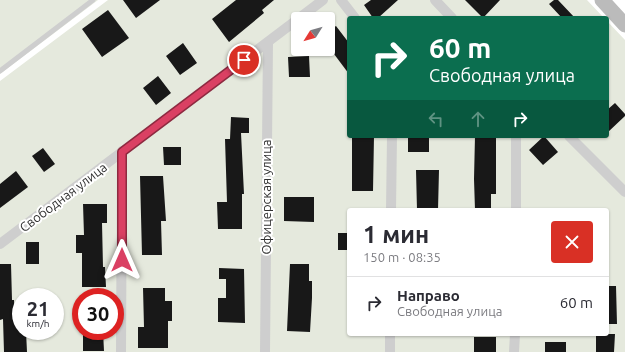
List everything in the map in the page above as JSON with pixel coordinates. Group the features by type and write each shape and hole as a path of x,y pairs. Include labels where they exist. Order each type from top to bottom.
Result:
{"street":[{"name":"Свободная улица","path":"307,12 323,0"},
{"path":"342,0 354,16"},
{"path":"435,0 450,16"},
{"path":"602,0 625,25"},
{"name":"Свободная улица","path":"0,244 291,24"},
{"name":"Офицерская улица","path":"265,352 268,42"},
{"path":"391,208 392,138"},
{"path":"516,138 516,208"},
{"path":"571,138 625,192"},
{"path":"121,352 122,152"},
{"path":"390,336 390,352"},
{"path":"514,352 515,336"}],"lane":[{"path":"0,71 93,0"}],"shaded area":[{"path":"0,0 98,0 0,74"},
{"path":"108,0 587,0 602,16 347,16 347,138 609,138 609,23 625,40 625,352 0,352 0,81"}],"building":[{"path":"123,0 160,0 136,18"},
{"path":"236,0 274,0 262,10 264,13 229,42 212,19"},
{"path":"371,0 398,0 380,16 372,16 364,5"},
{"path":"465,0 500,0 485,16 481,16"},
{"path":"554,0 558,0 573,16 560,16 549,4"},
{"path":"108,10 129,38 102,57 82,29"},
{"path":"336,26 347,40 347,71 335,55"},
{"path":"183,43 197,63 180,75 166,56"},
{"path":"309,56 310,77 289,77 288,57"},
{"path":"158,76 171,93 156,105 143,88"},
{"path":"615,103 625,114 625,116 609,131 609,108"},
{"path":"231,117 249,118 249,133 241,133 244,194 242,194 242,229 218,229 217,202 227,202 225,139 230,139"},
{"path":"352,138 374,138 373,191 352,191"},
{"path":"408,138 429,138 429,152 408,152"},
{"path":"475,138 496,138 496,194 491,194 491,208 475,208"},
{"path":"542,138 546,138 558,152 543,165 529,150"},
{"path":"163,147 181,147 181,165 164,165"},
{"path":"43,148 55,164 44,172 32,156"},
{"path":"416,170 439,170 438,208 417,208"},
{"path":"16,171 28,187 0,208 0,184"},
{"path":"140,176 163,176 166,221 161,221 162,255 142,255"},
{"path":"284,197 314,197 314,222 284,221"},
{"path":"83,204 107,204 107,223 102,223 103,267 105,267 106,287 82,287 82,253 76,253 76,235 84,235"},
{"path":"338,233 347,233 347,250 338,250"},
{"path":"26,242 39,242 39,264 26,264"},
{"path":"0,264 11,264 12,340 26,340 27,352 4,352 3,319 0,320"},
{"path":"290,264 309,264 309,281 312,281 310,332 287,331"},
{"path":"219,268 244,269 245,323 218,322 218,298 226,298 226,279 219,279"},
{"path":"609,286 616,286 617,324 609,324"},
{"path":"143,288 165,288 165,301 172,301 172,321 168,321 168,348 138,348 138,327 144,327"},
{"path":"609,334 615,334 614,352 596,352 596,336 609,336"},
{"path":"474,337 496,337 496,352 474,352"},
{"path":"83,340 103,340 104,351 83,351"},
{"path":"545,342 566,342 566,352 545,352"}],"route":[{"path":"122,260 122,152 244,60"}]}
